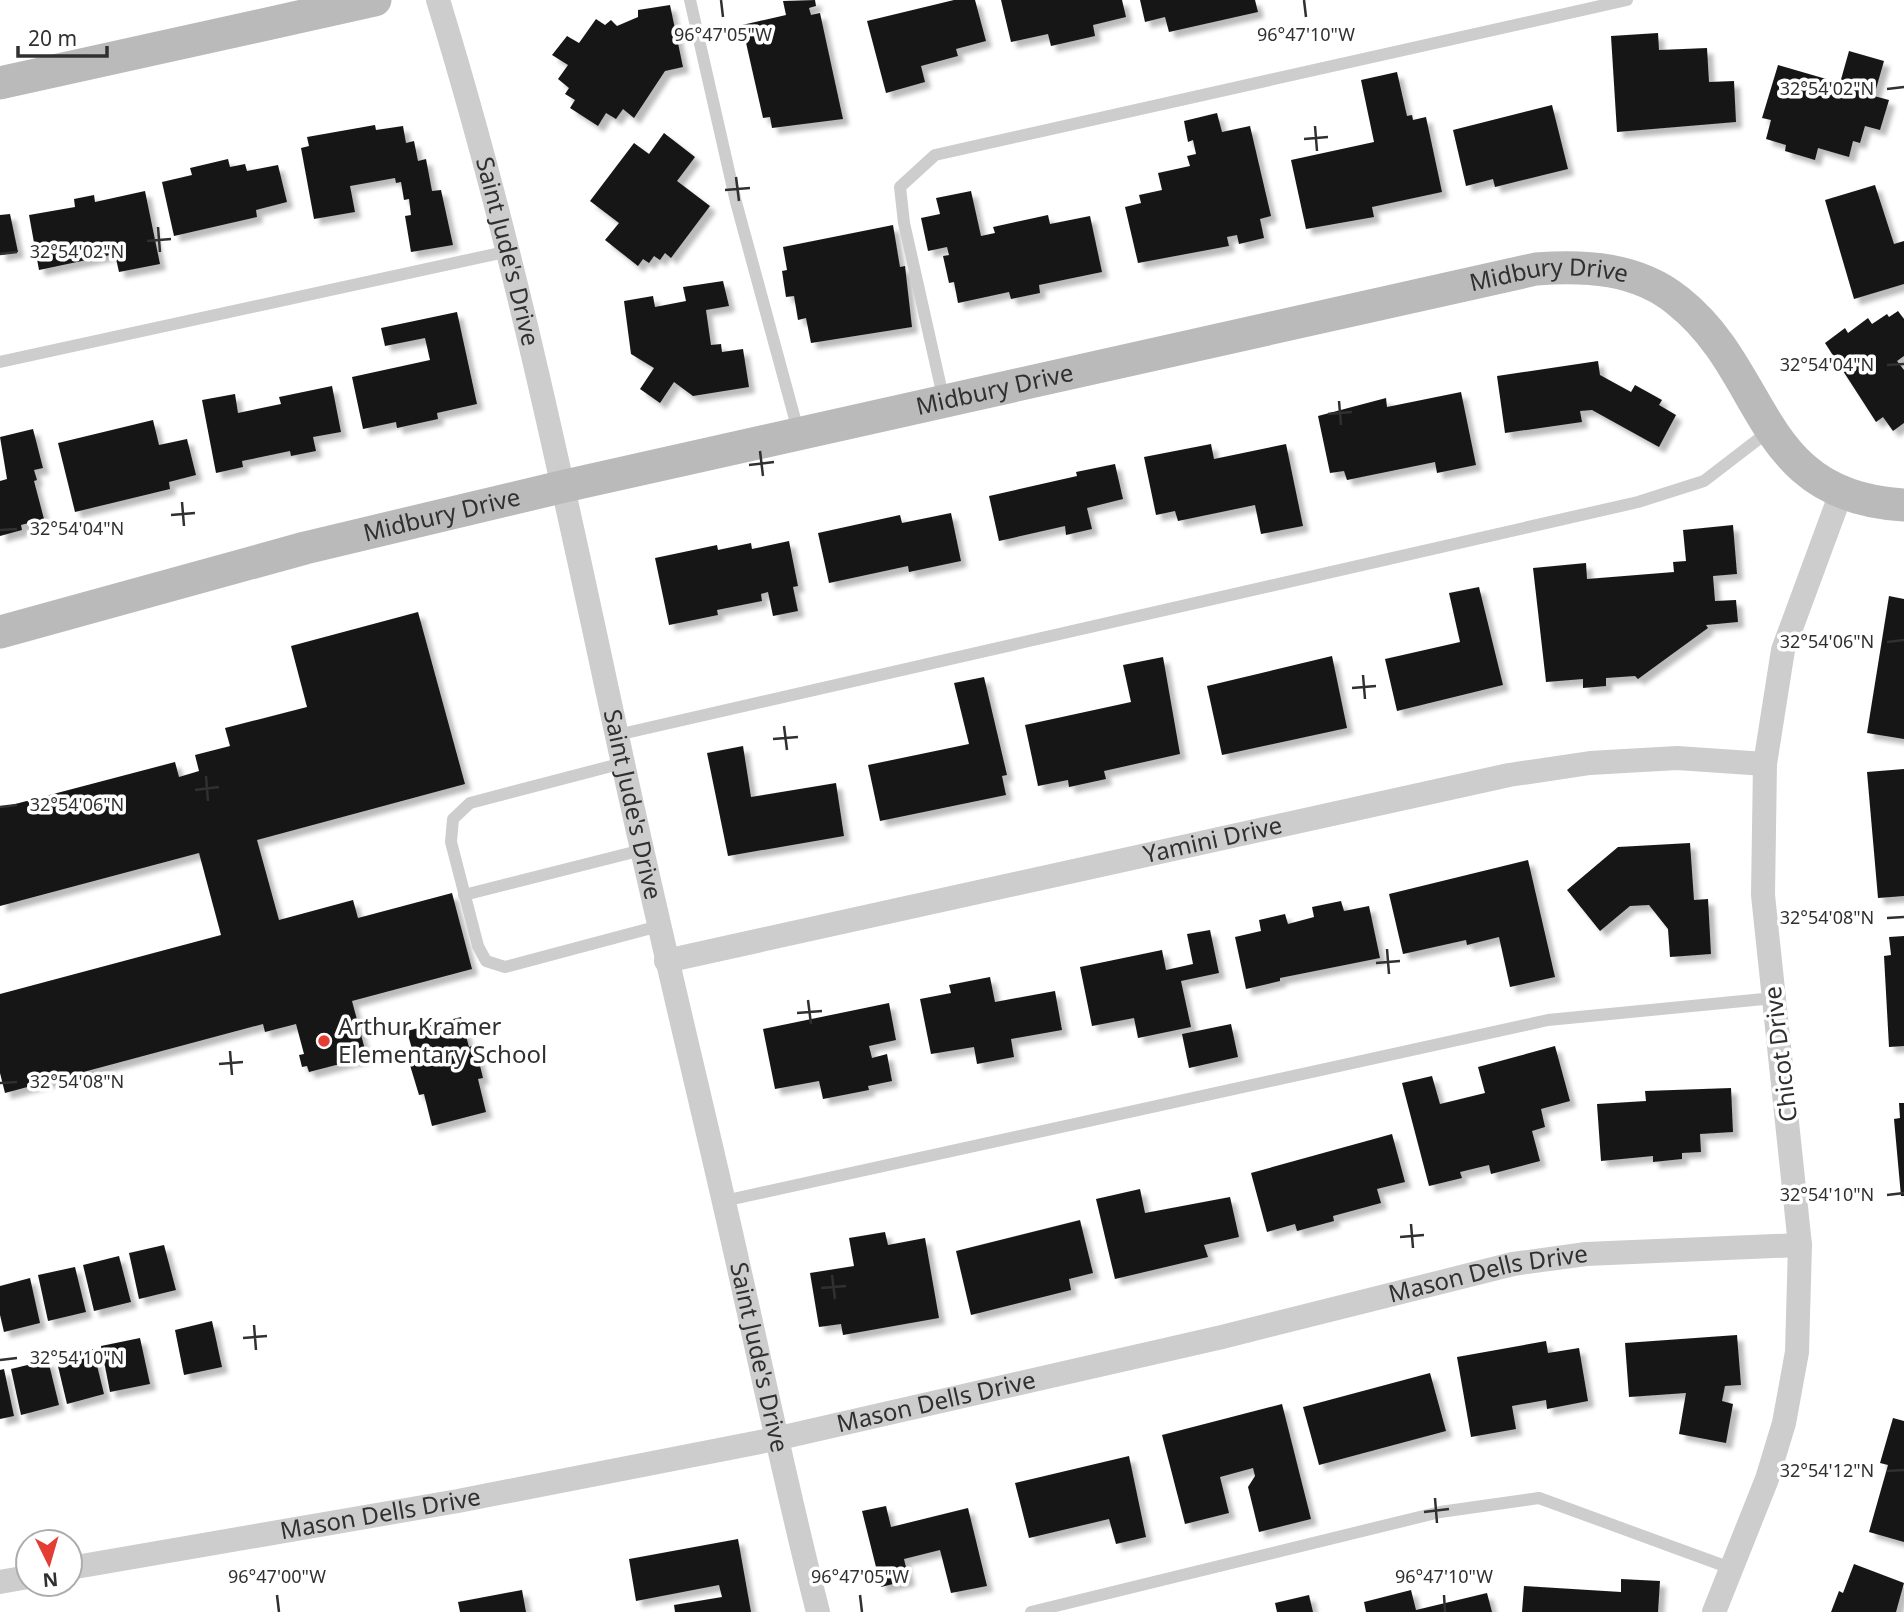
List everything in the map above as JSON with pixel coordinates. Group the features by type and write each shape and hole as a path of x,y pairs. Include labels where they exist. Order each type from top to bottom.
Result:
{"street":[{"path":"0,83 375,0"},
{"name":"Saint Jude's Drive","path":"438,0 480,136 510,250 565,486 666,961 724,1201 775,1439 818,1612"},
{"name":"Midbury Drive","path":"0,632 305,548 565,486 1536,269 1573,266 1609,270 1645,282 1677,300 1720,348 1769,430 1808,473 1841,493 1884,504 1904,505"},
{"name":"Chicot Drive","path":"1714,1612 1767,1479 1784,1423 1797,1352 1800,1245 1763,895 1765,764 1783,650 1841,493"},
{"name":"Yamini Drive","path":"666,961 1509,775 1590,763 1677,758 1765,764"},
{"name":"Mason Dells Drive","path":"84,1566 458,1501 775,1439 1223,1337 1513,1264 1586,1254 1800,1245"}],"lane":[{"path":"690,0 737,202 799,434"},
{"path":"944,401 904,223 900,187 935,155 1627,0"},
{"path":"0,362 510,250"},
{"path":"617,735 1638,502 1703,481 1769,430"},
{"path":"623,763 470,803 453,819 451,842 478,946 486,961 505,967 659,926"},
{"path":"464,895 642,850"},
{"path":"724,1201 1548,1020 1774,999"},
{"path":"1031,1612 1440,1513 1539,1498 1733,1569"}],"building":[{"path":"815,0 816,6 809,8 811,15 820,13 843,119 772,128 770,117 763,118 742,25 786,15 783,1"},
{"path":"954,0 975,0 986,41 956,49 958,56 921,66 925,82 886,93 867,21"},
{"path":"1001,0 1122,0 1126,17 1093,25 1095,36 1051,46 1048,34 1011,42"},
{"path":"1140,0 1255,0 1258,12 1169,32 1165,17 1145,22"},
{"path":"670,5 683,67 665,71 634,118 623,109 616,119 606,113 598,126 570,108 575,100 565,94 569,88 558,79 568,65 552,55 567,36 579,43 596,19 605,25 611,20 617,26 638,17 638,10"},
{"path":"1658,33 1659,50 1707,48 1709,82 1734,81 1736,122 1617,132 1611,36"},
{"path":"1849,51 1884,61 1874,96 1889,100 1880,130 1865,126 1860,143 1853,141 1849,157 1818,148 1815,160 1785,151 1786,145 1766,139 1771,120 1762,118 1778,65 1840,83"},
{"path":"1397,72 1407,116 1412,115 1413,120 1426,117 1442,192 1372,207 1374,217 1306,229 1291,160 1374,142 1361,80"},
{"path":"1552,105 1568,169 1495,187 1493,179 1466,186 1453,130"},
{"path":"1217,113 1222,132 1250,126 1271,216 1260,219 1264,238 1239,244 1237,235 1227,237 1229,246 1138,263 1125,207 1141,203 1139,195 1162,190 1158,173 1190,166 1187,156 1196,154 1193,140 1188,142 1184,121"},
{"path":"375,125 376,130 403,126 406,143 414,141 418,161 426,159 432,191 441,190 453,245 411,252 405,216 411,215 409,199 404,200 401,182 396,183 395,178 350,186 355,212 314,219 301,148 309,146 307,137"},
{"path":"664,133 695,157 677,181 710,206 671,258 665,253 660,260 654,256 649,263 643,259 638,266 605,240 619,223 590,201 634,143 649,154"},
{"path":"228,159 230,167 245,164 247,171 278,165 287,202 256,210 257,217 174,236 162,182 192,175 190,168"},
{"path":"1875,185 1894,244 1904,241 1904,284 1854,299 1825,200"},
{"path":"145,191 160,264 119,272 115,254 39,270 29,215 75,207 74,199 94,195 95,202"},
{"path":"971,191 981,236 995,233 993,227 1048,215 1050,224 1090,216 1102,272 1039,285 1040,293 1011,299 1009,292 958,303 954,282 949,283 943,256 949,255 947,247 928,251 921,218 940,214 936,198"},
{"path":"10,214 18,252 0,255 0,215"},
{"path":"893,225 900,267 905,266 912,327 811,343 806,318 798,320 794,296 786,297 782,271 787,270 783,247"},
{"path":"723,281 729,306 706,310 711,345 721,344 722,352 743,349 749,387 693,396 674,382 660,403 640,389 654,368 631,354 624,301 653,296 655,307 686,301 683,287"},
{"path":"1898,311 1904,319 1904,356 1897,361 1904,370 1904,423 1893,431 1883,417 1876,422 1825,343 1845,328 1848,333 1868,318 1872,324 1887,314 1889,317"},
{"path":"457,312 477,404 437,413 438,419 397,428 396,422 363,429 352,377 430,360 425,338 385,346 381,328"},
{"path":"1598,361 1600,375 1631,392 1635,385 1662,400 1659,405 1676,415 1659,447 1592,410 1580,411 1582,422 1505,433 1497,376"},
{"path":"332,386 341,432 313,437 316,451 291,456 290,451 242,461 243,467 216,473 202,400 235,394 238,413 281,404 279,397"},
{"path":"1461,392 1476,465 1437,473 1435,462 1347,480 1344,471 1330,473 1318,416 1386,398 1387,407"},
{"path":"153,420 159,445 187,439 196,475 169,482 170,489 75,512 58,443"},
{"path":"33,429 43,468 34,470 37,480 34,481 44,519 21,525 22,530 0,536 0,481 7,479 0,437"},
{"path":"1211,444 1214,459 1286,444 1303,526 1261,534 1255,505 1178,521 1175,511 1156,515 1144,457"},
{"path":"1115,464 1123,499 1087,508 1092,529 1066,535 1065,526 999,541 989,496 1077,476 1076,472"},
{"path":"951,513 961,561 909,572 908,566 829,583 818,533 900,515 902,523"},
{"path":"1733,525 1737,574 1713,576 1715,601 1736,600 1738,622 1706,625 1708,628 1638,679 1635,676 1606,678 1606,686 1583,688 1583,679 1546,682 1533,568 1586,563 1587,579 1674,572 1673,562 1686,561 1683,530"},
{"path":"789,541 798,586 793,587 798,611 773,616 768,592 761,594 762,601 717,610 718,615 669,625 655,558 717,545 718,550 751,543 752,549"},
{"path":"1479,587 1503,685 1397,711 1385,659 1460,642 1449,593"},
{"path":"1889,596 1904,599 1904,739 1867,733"},
{"path":"418,612 465,784 257,840 279,920 353,900 358,918 452,893 472,969 352,1001 367,1057 309,1072 307,1066 302,1067 299,1055 304,1054 296,1024 265,1032 263,1024 5,1093 0,1073 0,994 221,935 199,853 0,906 0,808 175,762 179,777 199,771 195,755 230,746 225,728 307,707 291,646"},
{"path":"1332,656 1347,728 1222,755 1207,686"},
{"path":"1163,657 1180,754 1104,771 1106,779 1069,787 1068,780 1038,786 1025,725 1131,702 1123,665"},
{"path":"984,677 1007,775 1002,776 1006,795 880,821 868,765 969,744 954,683"},
{"path":"743,746 751,797 836,783 844,836 728,856 707,753"},
{"path":"1904,769 1904,896 1878,898 1867,772"},
{"path":"1690,843 1694,900 1708,899 1711,954 1670,957 1668,929 1649,905 1630,906 1600,931 1567,890 1618,847"},
{"path":"1528,860 1555,977 1510,987 1499,937 1467,945 1466,940 1403,954 1389,894"},
{"path":"1341,901 1344,911 1369,906 1380,958 1280,978 1280,981 1246,989 1235,937 1261,931 1259,920 1285,914 1288,924 1314,917 1312,907"},
{"path":"1210,930 1219,973 1181,981 1191,1027 1138,1038 1134,1018 1092,1026 1080,967 1162,950 1166,970 1193,964 1187,934"},
{"path":"1904,936 1904,1046 1889,1047 1884,956 1891,955 1889,937"},
{"path":"990,977 995,1002 1055,991 1062,1030 1011,1039 1014,1057 977,1064 974,1047 931,1054 920,999 951,993 949,985"},
{"path":"889,1003 896,1040 869,1046 872,1058 887,1054 892,1081 868,1086 869,1090 823,1099 819,1081 775,1089 763,1029"},
{"path":"461,1017 469,1047 475,1045 483,1078 478,1079 486,1112 432,1126 424,1094 419,1095 409,1062 415,1060 407,1031"},
{"path":"1231,1024 1238,1057 1189,1068 1182,1034"},
{"path":"1555,1046 1570,1101 1541,1109 1545,1127 1532,1131 1540,1161 1491,1174 1489,1165 1460,1172 1462,1178 1429,1186 1402,1083 1432,1076 1440,1104 1485,1093 1478,1067"},
{"path":"1731,1088 1733,1132 1700,1134 1701,1152 1682,1153 1682,1159 1653,1162 1653,1156 1601,1161 1597,1104 1646,1101 1645,1091"},
{"path":"1899,1103 1904,1103 1904,1196 1901,1196 1894,1119 1900,1118"},
{"path":"1392,1134 1405,1182 1377,1189 1381,1203 1333,1216 1334,1221 1297,1231 1295,1224 1267,1232 1251,1173"},
{"path":"1140,1189 1145,1213 1230,1197 1239,1237 1204,1245 1208,1257 1115,1279 1096,1199"},
{"path":"1080,1220 1093,1273 1069,1279 1071,1290 971,1315 956,1251"},
{"path":"885,1232 888,1245 925,1238 939,1318 843,1335 841,1324 819,1327 810,1273 854,1266 849,1238"},
{"path":"164,1245 176,1290 139,1299 129,1253"},
{"path":"119,1256 131,1302 94,1311 83,1265"},
{"path":"75,1267 86,1312 48,1321 38,1275"},
{"path":"30,1278 40,1323 4,1332 0,1315 0,1286"},
{"path":"212,1321 222,1367 184,1375 175,1330"},
{"path":"1737,1335 1741,1385 1725,1386 1722,1401 1733,1404 1726,1443 1679,1434 1686,1393 1629,1397 1625,1343"},
{"path":"140,1338 150,1384 110,1392 101,1346"},
{"path":"1546,1341 1548,1353 1579,1348 1588,1401 1547,1409 1546,1400 1512,1406 1516,1429 1471,1437 1457,1357"},
{"path":"93,1349 104,1394 67,1404 56,1358"},
{"path":"48,1360 59,1405 21,1415 11,1369"},
{"path":"4,1369 14,1416 0,1419 0,1370"},
{"path":"1430,1373 1446,1431 1319,1465 1303,1407"},
{"path":"1282,1404 1311,1519 1259,1532 1248,1487 1255,1476 1253,1468 1220,1477 1229,1513 1185,1524 1162,1435"},
{"path":"1893,1418 1904,1421 1904,1542 1869,1532 1888,1465 1880,1463"},
{"path":"1129,1456 1146,1537 1116,1544 1109,1519 1029,1538 1015,1483"},
{"path":"886,1506 891,1527 968,1508 987,1586 951,1593 940,1550 904,1559 909,1580 881,1587 862,1511"},
{"path":"738,1539 751,1612 675,1612 674,1605 722,1597 719,1585 636,1601 629,1559"},
{"path":"1854,1564 1904,1583 1896,1612 1831,1612 1839,1591 1843,1593"},
{"path":"1621,1579 1660,1581 1658,1612 1522,1612 1524,1586 1621,1592"},
{"path":"522,1590 526,1612 460,1612 458,1602"},
{"path":"1411,1590 1416,1610 1487,1593 1492,1612 1366,1612 1364,1602"},
{"path":"1309,1595 1313,1612 1277,1612 1275,1603"}],"place":[{"name":"Arthur Kramer Elementary School","path":"324,1041"}]}
